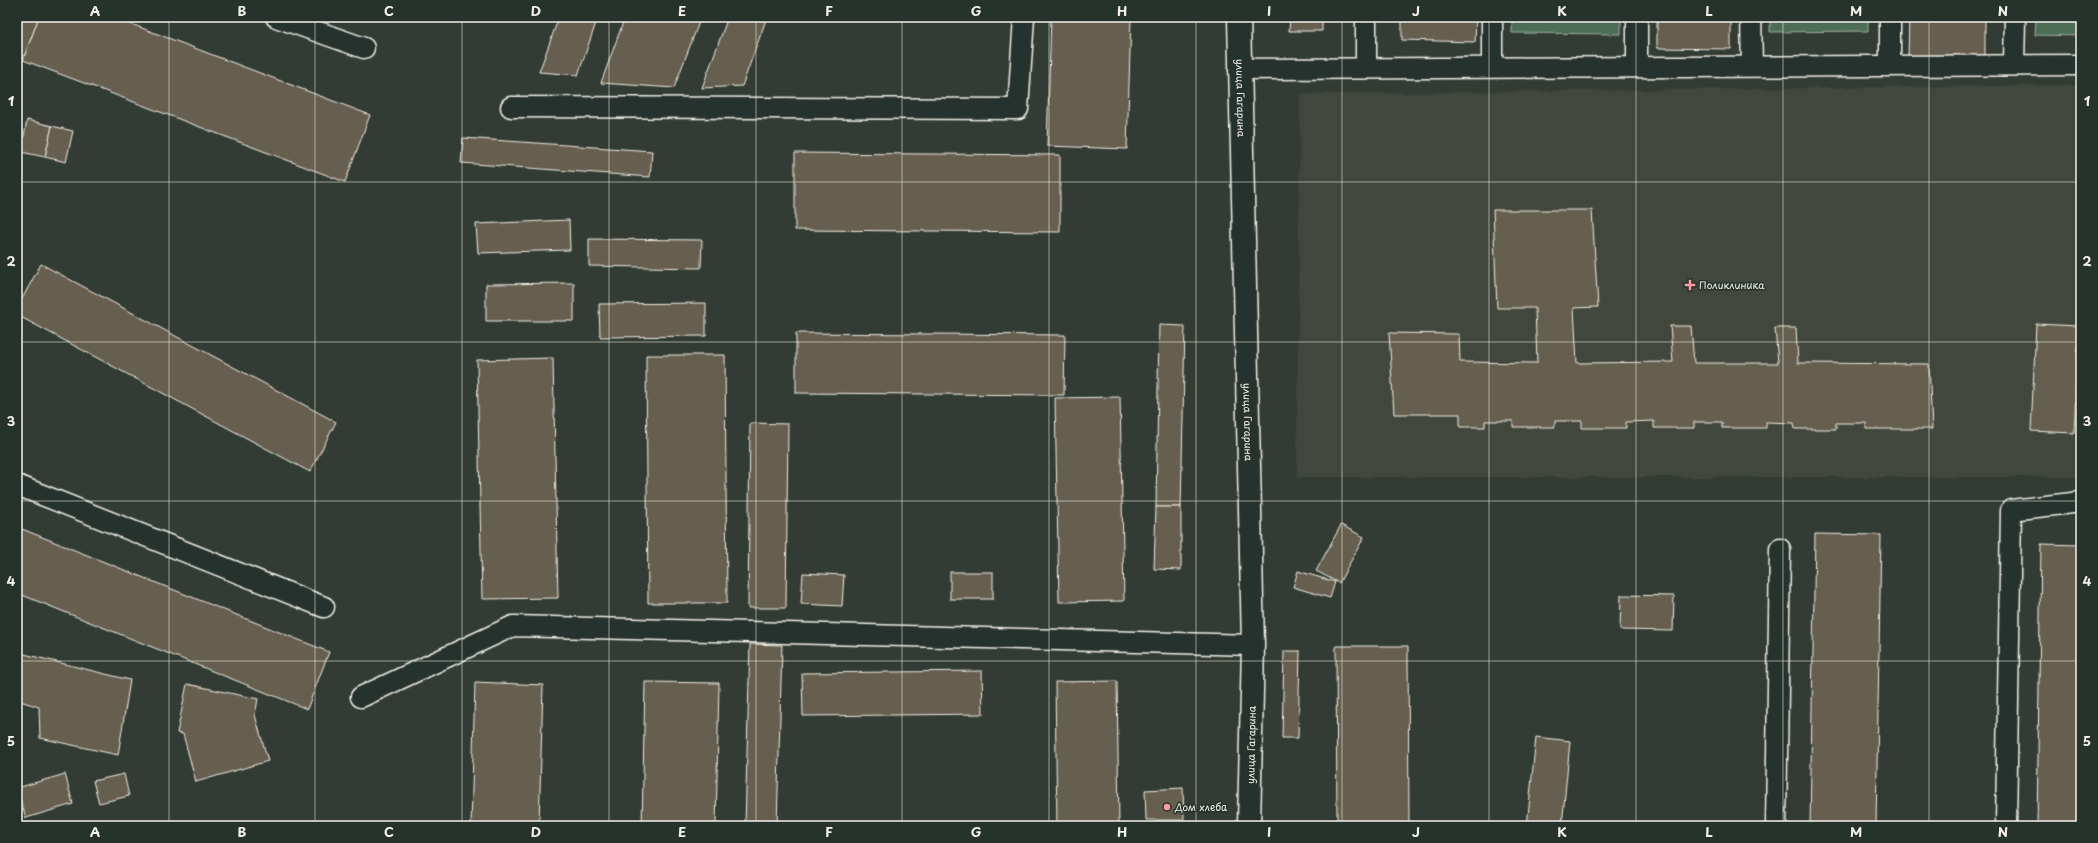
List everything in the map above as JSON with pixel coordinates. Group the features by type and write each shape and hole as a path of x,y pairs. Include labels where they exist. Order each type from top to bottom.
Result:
{"street":[{"name":"улица Гагарина","path":"1239,17 1253,645 1249,826"}],"lane":[{"path":"276,17 364,48"},
{"path":"511,107 1018,109 1024,17"},
{"path":"1366,17 1366,67"},
{"path":"1492,17 1492,67"},
{"path":"1637,17 1637,66"},
{"path":"1751,17 1752,66"},
{"path":"1890,17 1890,65"},
{"path":"2014,65 2015,17"},
{"path":"1239,69 1366,67 2081,65"},
{"path":"17,485 324,607"},
{"path":"2006,826 2011,510 2081,502"},
{"path":"1776,826 1780,549"},
{"path":"361,697 513,626 1253,645"}],"shaded area":[{"name":"Поликлиника","path":"2081,85 2081,477 1297,477 1300,94"}],"green space":[{"path":"1512,17 1621,17 1621,34 1512,33"},
{"path":"1770,17 1868,17 1868,31 1770,32"},
{"path":"2036,17 2081,17 2081,36 2035,35"}],"building":[{"path":"17,17 39,17 23,60 17,57"},
{"path":"39,17 113,17 370,115 345,182 23,60"},
{"path":"559,17 598,17 578,75 539,72"},
{"path":"625,17 701,17 674,88 601,83"},
{"path":"728,17 767,17 742,86 702,88"},
{"path":"1051,17 1131,17 1127,149 1047,146"},
{"path":"1290,17 1322,17 1322,31 1289,31"},
{"path":"1402,17 1476,17 1475,42 1402,40"},
{"path":"1657,17 1731,17 1731,49 1657,48"},
{"path":"1909,17 1985,17 1985,58 1908,57"},
{"path":"27,120 52,126 45,157 21,152"},
{"path":"52,126 73,131 66,162 45,157"},
{"path":"463,138 652,151 650,177 461,163"},
{"path":"795,153 1060,155 1060,232 795,230"},
{"path":"1493,210 1592,210 1598,307 1574,308 1577,363 1673,362 1670,326 1691,326 1694,363 1778,363 1775,328 1796,328 1798,363 1929,364 1932,429 1866,429 1866,423 1836,423 1836,429 1795,429 1794,423 1766,422 1766,428 1722,428 1722,422 1694,422 1694,428 1654,428 1654,421 1626,422 1626,428 1582,428 1582,421 1555,421 1555,427 1513,427 1513,421 1485,421 1485,427 1460,427 1460,414 1394,414 1389,333 1459,334 1460,362 1537,363 1535,308 1497,308"},
{"path":"569,220 570,250 478,253 476,224"},
{"path":"589,239 702,240 701,268 589,266"},
{"path":"41,264 336,422 310,472 17,315 17,308"},
{"path":"574,283 574,321 486,321 486,284"},
{"path":"706,303 706,336 600,337 599,304"},
{"path":"2036,324 2079,326 2074,433 2031,431"},
{"path":"1159,325 1185,326 1181,507 1156,507"},
{"path":"796,333 1065,335 1064,395 796,393"},
{"path":"646,355 725,355 727,603 648,603"},
{"path":"553,358 558,598 482,599 477,360"},
{"path":"1120,397 1124,601 1059,602 1055,398"},
{"path":"750,423 788,424 786,608 748,608"},
{"path":"1156,507 1181,507 1181,570 1154,569"},
{"path":"1341,525 1364,537 1339,583 1316,571"},
{"path":"17,527 329,652 307,709 17,593"},
{"path":"1815,534 1881,535 1876,826 1810,826"},
{"path":"2041,544 2081,545 2081,826 2037,826"},
{"path":"1298,571 1335,582 1330,598 1293,587"},
{"path":"950,572 993,572 993,599 950,599"},
{"path":"803,573 844,575 842,606 801,604"},
{"path":"1621,595 1674,596 1673,631 1620,630"},
{"path":"750,644 782,645 777,826 745,826"},
{"path":"1336,646 1408,646 1409,826 1337,826"},
{"path":"1284,651 1300,651 1298,738 1282,738"},
{"path":"20,653 130,680 118,755 40,738 39,707 17,700 17,666"},
{"path":"982,671 983,714 803,716 802,673"},
{"path":"1117,681 1119,826 1057,826 1055,682"},
{"path":"475,682 543,685 539,826 471,826"},
{"path":"645,682 719,683 716,826 642,826"},
{"path":"187,684 258,699 255,715 268,761 196,782 183,734 177,733"},
{"path":"1536,737 1570,741 1562,826 1527,826"},
{"path":"65,774 73,804 26,818 17,788"},
{"path":"124,774 129,796 99,803 93,781"},
{"path":"1183,788 1184,820 1146,820 1145,790"}],"place":[{"name":"Поликлиника","path":"1690,285"},
{"name":"Дом хлеба","path":"1167,807"}]}
